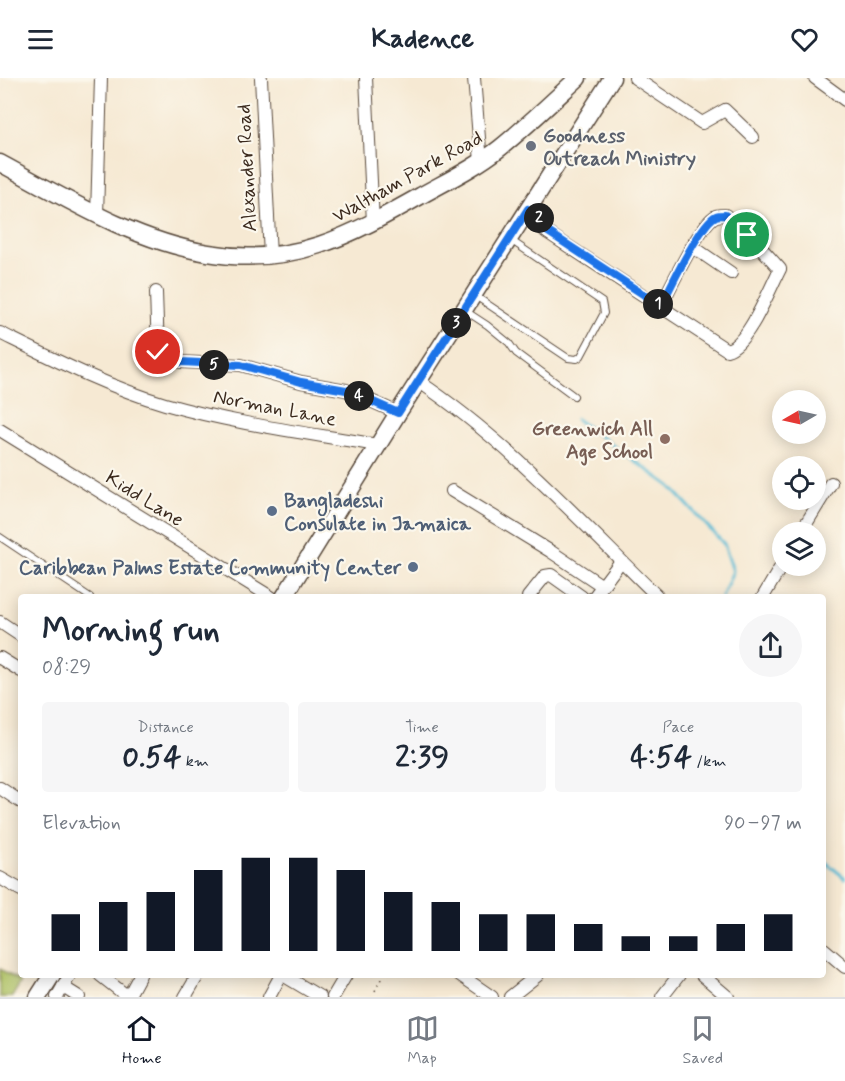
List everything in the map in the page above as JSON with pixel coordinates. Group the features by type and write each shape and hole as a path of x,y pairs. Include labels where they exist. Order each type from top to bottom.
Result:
{"main road":[{"name":"Waltham Park Road","path":"0,163 97,215 187,249 236,256 270,256 323,245 373,223 481,162 516,135 578,78"},
{"path":"286,594 418,381 612,78"},
{"path":"38,997 57,986"}],"street":[{"path":"97,215 101,78"},
{"name":"Alexander Road","path":"261,78 270,256"},
{"path":"366,78 373,223"},
{"path":"474,78 481,162"},
{"path":"635,78 702,123 725,110 753,137"},
{"path":"815,78 845,100"},
{"path":"528,209 539,217 542,228 722,348 732,349 738,345 780,269 725,215 715,216 707,223 661,306"},
{"path":"693,248 731,273"},
{"path":"156,292 158,352 167,357 181,362 203,365 241,365 301,382 346,390 398,413"},
{"name":"Norman Lane","path":"0,333 131,392 164,403 212,415 377,446"},
{"path":"418,381 451,403 496,440 655,594"},
{"name":"Kidd Lane","path":"0,430 265,594"},
{"path":"807,522 831,483"},
{"path":"452,491 601,585"},
{"path":"596,594 621,561"},
{"path":"530,594 544,576 551,575 578,594"},
{"path":"765,594 775,576"},
{"path":"0,622 18,634"},
{"path":"0,658 18,668"},
{"path":"0,788 18,800"},
{"path":"0,878 18,888"},
{"path":"826,951 845,967"},
{"path":"116,980 128,997 138,978"},
{"path":"185,997 196,978"},
{"path":"269,997 280,978"},
{"path":"286,978 307,994 320,997"},
{"path":"333,997 344,978"},
{"path":"464,978 492,997"},
{"path":"510,997 534,978"},
{"path":"662,997 677,978"},
{"path":"706,978 728,997"},
{"path":"57,986 79,997"}],"lane":[{"path":"473,295 568,358 577,359 580,356 604,313 602,302 509,239"},
{"path":"464,310 488,325 509,343 516,353 574,396"},
{"path":"0,537 86,594"}],"path":[{"path":"375,991 382,978"}],"green space":[{"path":"0,969 21,982 12,997 0,997"}],"waterway":[{"path":"576,419 670,486 724,544 733,571 723,594"},
{"path":"826,863 845,878"}],"place":[{"name":"Goodness Outreach Ministry","path":"531,146"},
{"name":"Greenwich All Age School","path":"665,439"},
{"name":"Bangladeshi Consulate in Jamaica","path":"272,511"},
{"name":"Caribbean Palms Estate Community Center","path":"413,567"}],"route":[{"path":"158,352 181,362 203,365 241,365 301,382 346,390 398,413 528,209 539,217 542,228 661,306 707,223 715,216 725,215 747,235"}]}
